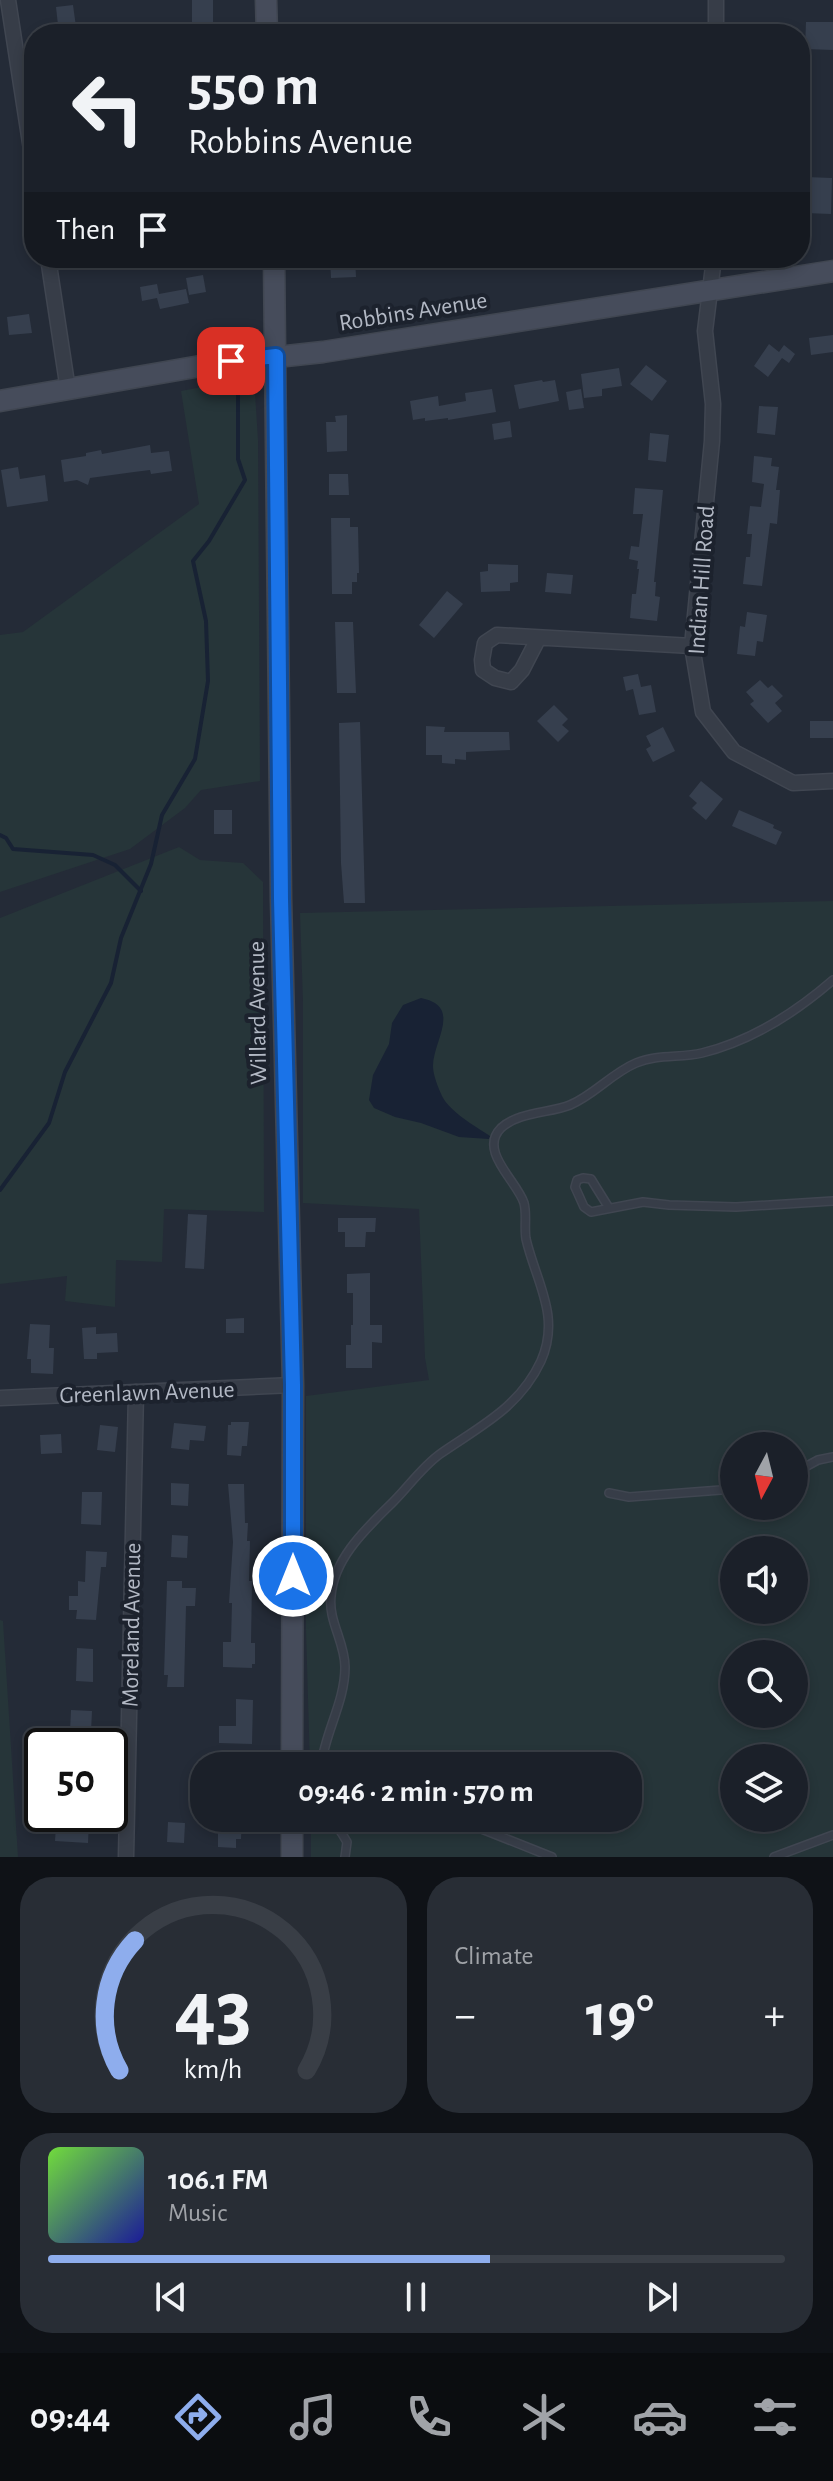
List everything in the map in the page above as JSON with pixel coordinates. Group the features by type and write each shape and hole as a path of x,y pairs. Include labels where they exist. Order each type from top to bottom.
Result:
{"main road":[{"path":"266,0 267,24"},
{"name":"Willard Avenue","path":"274,268 281,899 293,1385 292,1752"},
{"name":"Robbins Avenue","path":"0,401 212,364 424,336 833,271"},
{"path":"292,1832 292,1857"}],"street":[{"path":"8,0 24,104"},
{"path":"716,0 716,24"},
{"path":"50,268 68,390"},
{"name":"Indian Hill Road","path":"712,268 705,331 713,421 692,646 703,712 734,752 793,783 833,781"},
{"path":"538,639 583,638 692,646"},
{"name":"Greenlawn Avenue","path":"0,1398 293,1385"},
{"name":"Moreland Avenue","path":"126,1857 136,1392"}],"lane":[{"path":"322,1752 342,1695 345,1664 331,1606 334,1581 340,1567 371,1522 424,1467 477,1432 516,1398 540,1361 548,1340 549,1312 525,1233 525,1204 495,1155 493,1145 496,1136 502,1127 515,1121 581,1101 617,1073 638,1062 700,1053 732,1043 795,1011 833,980"},
{"path":"609,1208 591,1179 577,1180 575,1187 584,1207 591,1212 643,1202 736,1207 833,1201"},
{"path":"808,1465 833,1457"},
{"path":"609,1493 629,1497 720,1490"},
{"path":"341,1832 347,1842 345,1857"},
{"path":"489,1832 552,1857"},
{"path":"774,1857 833,1835"}],"shaded area":[{"path":"228,382 255,393 260,781 201,790 185,808 130,849 0,892 0,635 23,632 199,504 181,391"},
{"path":"179,847 200,860 243,863 263,882 264,1212 164,1209 162,1262 116,1260 115,1307 65,1301 67,1276 0,1284 0,918"},
{"path":"833,901 833,1857 311,1857 311,1832 642,1832 642,1752 310,1752 306,1396 429,1380 425,1358 419,1209 303,1203 300,913"},
{"path":"0,1620 3,1621 18,1857 0,1857"}],"water":[{"path":"421,998 434,1002 441,1008 443,1016 433,1066 442,1096 457,1113 490,1136 489,1139 459,1137 395,1117 374,1108 369,1100 373,1075 389,1044 392,1023 403,1005"}],"building":[{"path":"192,0 213,0 213,23 192,23"},
{"path":"73,5 76,24 58,24 56,7"},
{"path":"833,22 833,50 810,49 810,24 806,24"},
{"path":"810,177 832,178 831,214 810,213"},
{"path":"330,268 356,268 356,277 331,278"},
{"path":"203,275 206,292 189,295 186,278"},
{"path":"157,284 159,294 186,289 189,303 160,309 157,298 142,301 140,287"},
{"path":"29,314 32,333 9,335 7,317"},
{"path":"833,335 833,352 811,355 809,338"},
{"path":"769,344 779,352 784,345 795,354 789,363 782,358 768,377 754,366"},
{"path":"646,365 667,381 652,401 630,384"},
{"path":"619,368 622,386 602,389 602,396 584,398 581,374"},
{"path":"555,380 559,401 519,409 514,385"},
{"path":"492,389 496,412 448,420 413,420 410,401 438,396 439,406 466,401 465,393"},
{"path":"581,389 584,408 569,410 566,392"},
{"path":"759,406 778,407 775,435 757,433"},
{"path":"347,415 347,451 327,452 326,422 336,422 335,416"},
{"path":"510,421 512,437 494,440 492,424"},
{"path":"650,433 669,435 666,462 648,460"},
{"path":"150,445 151,453 169,451 172,471 151,474 150,470 90,478 88,485 77,480 64,482 61,460 101,450 102,454"},
{"path":"754,456 772,458 771,466 779,467 777,524 770,523 762,586 743,584 746,557 750,557 752,534 747,534 750,506 761,507 764,484 752,482"},
{"path":"18,467 20,479 45,475 48,501 7,507 1,470"},
{"path":"329,474 348,474 349,495 329,495"},
{"path":"635,488 663,490 654,582 655,596 660,597 657,621 630,618 639,569 638,561 629,559 631,546 639,547 643,514 633,514"},
{"path":"331,518 350,518 350,527 358,527 359,573 357,582 352,582 352,594 332,594"},
{"path":"488,564 518,565 518,582 510,583 510,591 481,592 480,572 488,571"},
{"path":"547,573 573,575 571,594 545,592"},
{"path":"447,591 463,604 434,638 419,625"},
{"path":"747,612 767,615 763,642 757,641 755,656 737,654 740,626 745,627"},
{"path":"335,622 353,622 356,693 337,693"},
{"path":"638,674 641,687 651,685 656,712 639,715 633,689 626,691 623,677"},
{"path":"760,680 768,688 772,685 783,696 775,703 782,711 768,723 750,704 754,701 746,692"},
{"path":"554,705 568,719 562,725 569,731 558,742 537,721"},
{"path":"810,721 833,721 833,738 810,738"},
{"path":"360,722 365,903 344,903 339,723"},
{"path":"426,726 445,727 444,732 509,732 510,750 466,752 466,760 455,759 455,764 442,763 442,755 426,755"},
{"path":"663,727 675,751 653,762 646,749 651,746 646,736"},
{"path":"701,781 723,799 706,820 692,808 697,803 689,796"},
{"path":"214,810 232,810 232,834 214,834"},
{"path":"739,810 774,825 773,828 782,832 776,845 732,826"},
{"path":"188,1214 207,1215 204,1269 185,1268"},
{"path":"338,1218 376,1218 375,1232 366,1232 365,1247 345,1247 345,1232 338,1232"},
{"path":"370,1273 370,1325 382,1325 382,1343 372,1342 372,1368 346,1368 346,1345 351,1345 353,1325 353,1293 347,1293 347,1274"},
{"path":"244,1318 244,1333 226,1333 226,1319"},
{"path":"30,1324 50,1325 49,1348 54,1348 53,1374 31,1373 31,1359 27,1359"},
{"path":"96,1327 96,1334 117,1333 118,1352 97,1353 97,1359 84,1359 82,1328"},
{"path":"231,1422 249,1422 247,1446 242,1446 241,1456 227,1455 228,1425"},
{"path":"174,1423 206,1426 204,1441 190,1440 189,1450 171,1448"},
{"path":"100,1425 118,1427 115,1452 97,1450"},
{"path":"61,1434 62,1453 41,1454 40,1435"},
{"path":"171,1483 189,1484 188,1506 171,1505"},
{"path":"228,1484 244,1484 245,1523 248,1523 247,1541 250,1541 249,1581 252,1581 251,1643 255,1643 255,1664 252,1668 223,1667 223,1642 231,1642 232,1603 229,1603 233,1542"},
{"path":"82,1492 102,1492 101,1525 81,1524"},
{"path":"172,1535 188,1536 187,1558 171,1557"},
{"path":"86,1551 107,1552 106,1567 101,1567 96,1620 76,1619 77,1610 69,1610 69,1596 78,1596 78,1581 85,1582"},
{"path":"167,1581 182,1581 182,1588 196,1588 195,1606 186,1606 184,1687 167,1687 168,1675 164,1675"},
{"path":"77,1648 93,1649 93,1682 76,1681"},
{"path":"236,1699 253,1700 252,1744 219,1743 219,1726 236,1726"},
{"path":"71,1710 92,1711 91,1728 70,1728"},
{"path":"168,1822 185,1823 184,1843 167,1842"},
{"path":"56,1832 89,1832 88,1843 55,1841"},
{"path":"218,1832 241,1832 241,1839 236,1839 236,1848 218,1847"}],"waterway":[{"path":"0,1190 49,1123 65,1072 111,983 121,938 151,864 162,815 195,759 208,681 206,621 193,561 209,541 245,480 238,459 238,388"},
{"path":"0,835 13,849 93,855 115,865 141,891"}],"route":[{"path":"231,361 276,356 281,899 293,1385 293,1576"}]}
